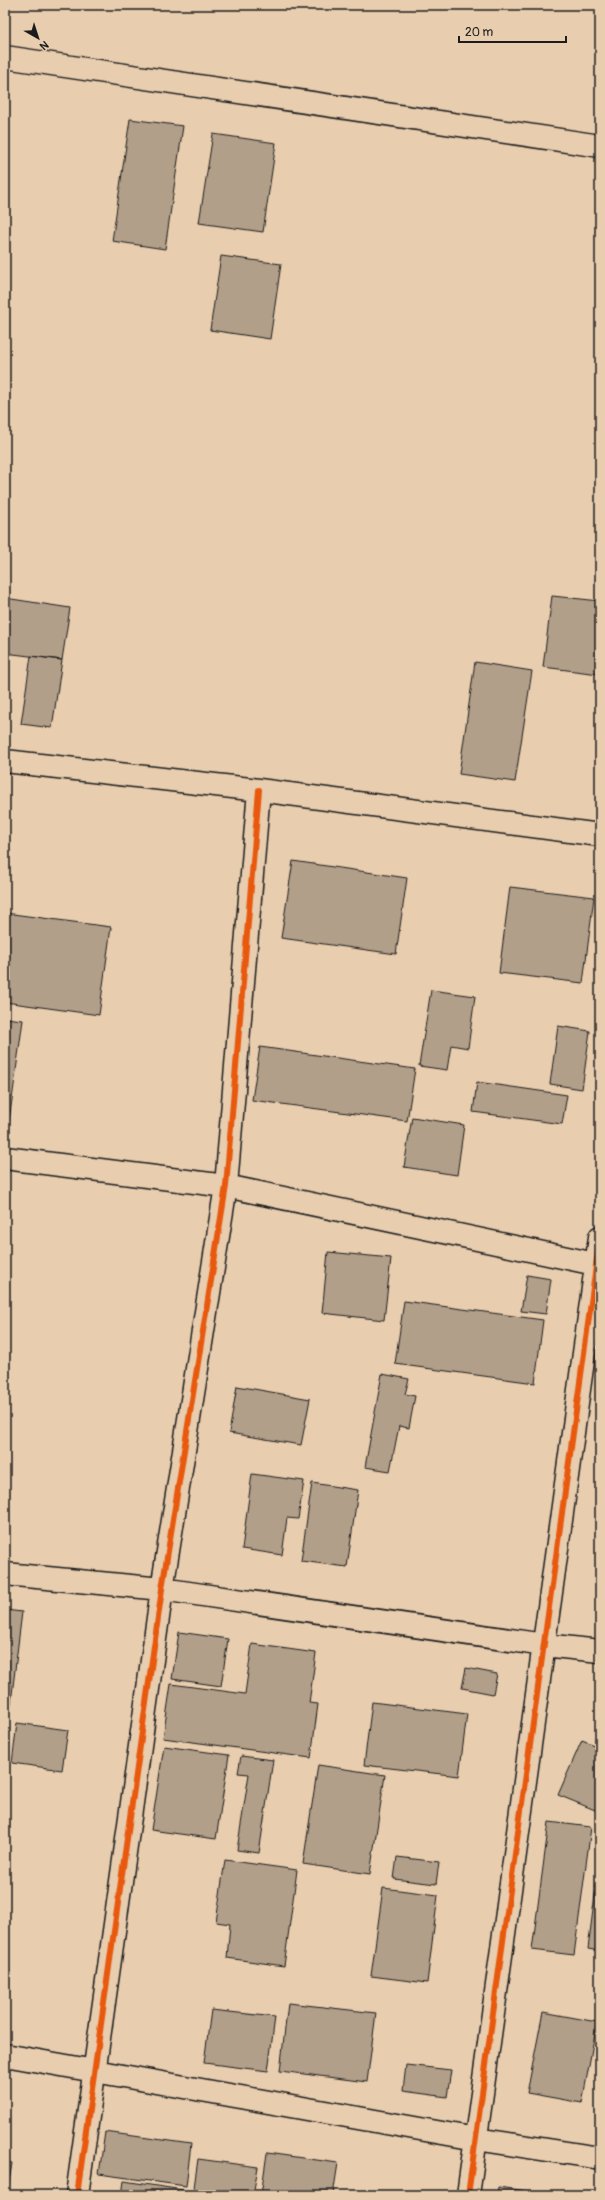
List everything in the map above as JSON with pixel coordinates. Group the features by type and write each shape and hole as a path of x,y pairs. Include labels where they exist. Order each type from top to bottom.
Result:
{"street":[{"path":"5,57 600,146"},
{"path":"5,761 259,790 600,835"},
{"path":"77,2195 162,1590 226,1186 259,790"},
{"path":"5,1158 226,1186 598,1265"},
{"path":"468,2195 598,1265 600,1237"},
{"path":"5,1574 162,1590 544,1645 600,1651"},
{"path":"5,2055 476,2139 600,2158"}],"building":[{"path":"130,119 183,126 165,249 112,241"},
{"path":"213,134 276,143 263,232 199,223"},
{"path":"221,256 281,264 270,339 210,330"},
{"path":"552,596 600,601 599,674 543,667"},
{"path":"5,598 70,608 62,660 5,653"},
{"path":"31,656 62,660 52,728 21,724"},
{"path":"475,662 532,671 515,782 459,774"},
{"path":"293,861 407,878 396,954 281,938"},
{"path":"510,887 594,897 583,983 499,973"},
{"path":"5,913 111,927 99,1015 5,1002"},
{"path":"431,990 475,996 468,1048 451,1045 447,1070 419,1066"},
{"path":"5,1018 23,1020 9,1121 5,1120"},
{"path":"558,1026 590,1031 582,1089 550,1084"},
{"path":"260,1047 415,1069 407,1121 252,1100"},
{"path":"477,1082 567,1095 562,1124 473,1112"},
{"path":"412,1117 464,1125 457,1175 404,1167"},
{"path":"328,1252 391,1258 384,1320 322,1313"},
{"path":"527,1275 551,1279 546,1314 521,1311"},
{"path":"404,1301 543,1320 535,1383 395,1364"},
{"path":"382,1374 409,1379 405,1394 415,1396 409,1428 399,1426 390,1471 365,1467"},
{"path":"237,1386 310,1399 301,1445 229,1433"},
{"path":"252,1474 304,1481 298,1519 287,1518 282,1555 242,1549"},
{"path":"312,1483 358,1490 347,1567 301,1561"},
{"path":"5,1610 22,1612 10,1711 5,1710"},
{"path":"179,1632 228,1639 221,1686 172,1679"},
{"path":"252,1644 316,1653 309,1703 318,1704 311,1758 163,1738 171,1684 245,1694"},
{"path":"466,1668 497,1674 493,1694 462,1688"},
{"path":"372,1702 467,1714 459,1776 364,1765"},
{"path":"599,1702 600,1741 595,1741"},
{"path":"17,1723 68,1730 62,1770 12,1763"},
{"path":"582,1740 600,1747 600,1812 558,1795"},
{"path":"164,1746 229,1755 216,1839 151,1830"},
{"path":"241,1756 273,1760 259,1853 237,1850 249,1774 238,1773"},
{"path":"318,1765 385,1775 370,1874 303,1864"},
{"path":"549,1822 591,1827 574,1955 532,1950"},
{"path":"600,1855 600,1951 588,1949"},
{"path":"397,1857 439,1862 436,1884 394,1879"},
{"path":"225,1860 297,1870 284,1966 227,1958 230,1924 216,1922"},
{"path":"383,1888 438,1895 427,1983 371,1976"},
{"path":"288,2003 376,2013 367,2082 280,2071"},
{"path":"211,2010 275,2017 268,2071 204,2063"},
{"path":"543,2012 597,2022 582,2103 527,2093"},
{"path":"406,2065 451,2070 447,2097 403,2091"},
{"path":"105,2132 191,2144 186,2186 99,2174"},
{"path":"267,2153 338,2163 333,2195 261,2195"},
{"path":"198,2159 258,2167 253,2195 193,2195"},
{"path":"5,2162 12,2163 7,2195 5,2195"},
{"path":"124,2181 183,2190 183,2195 122,2195"},
{"path":"498,2187 558,2195 497,2195"}],"cycle path":[{"path":"77,2195 162,1589 226,1186 259,790"},
{"path":"468,2195 600,1237"}]}
